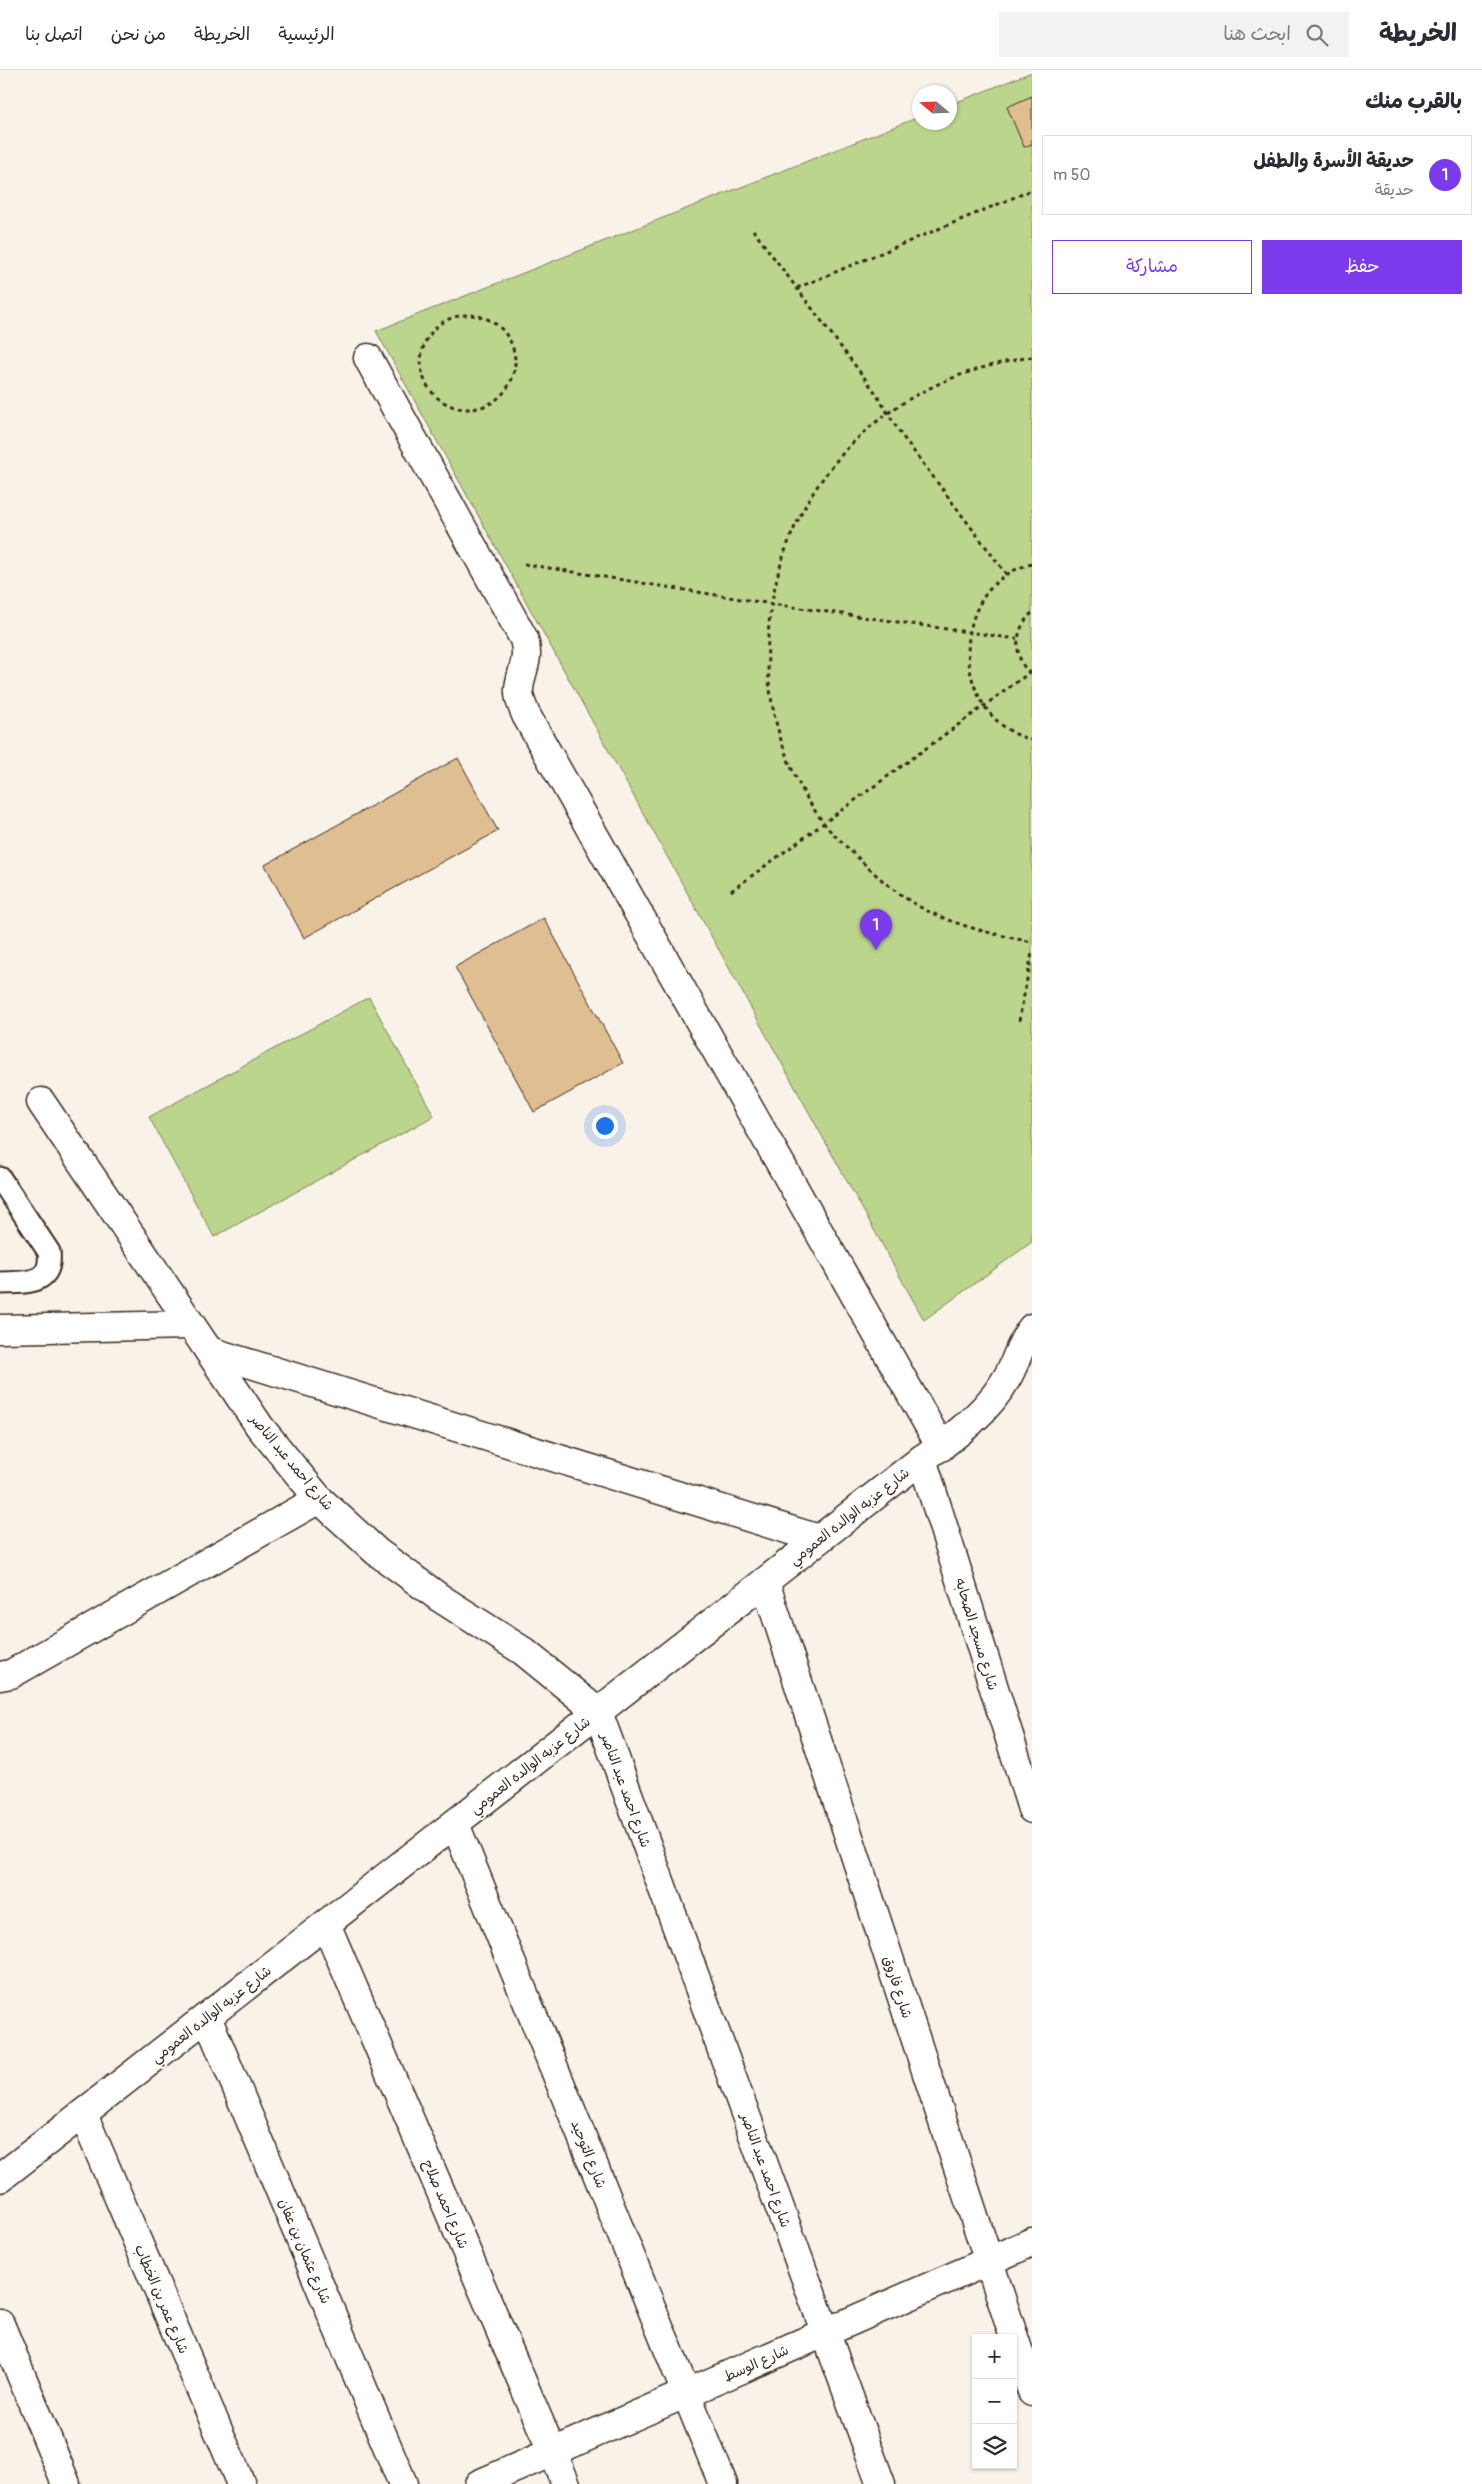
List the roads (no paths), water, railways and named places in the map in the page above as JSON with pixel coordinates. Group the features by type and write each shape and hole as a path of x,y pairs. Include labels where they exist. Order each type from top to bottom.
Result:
{"street":[{"name":"شارع مسجد الصحابه","path":"368,358 524,639 527,661 519,689 526,715 931,1453 1032,1809"},
{"name":"شارع احمد عبد الناصر","path":"41,1102 260,1428 319,1499 377,1552 440,1598 523,1651 598,1712 881,2484"},
{"path":"0,1328 191,1325"},
{"name":"شارع عزبه الوالده العمومي","path":"0,2178 931,1453 984,1409 1008,1376 1024,1338 1032,1328"},
{"path":"208,1351 819,1539"},
{"path":"0,1676 11,1674 319,1499"},
{"name":"شارع فاروق","path":"765,1582 1032,2392"},
{"name":"شارع التوحيد","path":"455,1824 723,2484"},
{"name":"شارع احمد صلاح","path":"326,1924 566,2484"},
{"name":"شارع عثمان بن عفان","path":"207,2017 403,2484"},
{"name":"شارع عمر بن الخطاب","path":"83,2114 241,2484"},
{"name":"شارع الوسط","path":"479,2484 1032,2242"},
{"path":"0,2324 66,2484"}],"lane":[{"path":"0,1178 49,1252 50,1262 47,1272 39,1279 30,1282 0,1283"}],"place":[{"name":"حديقة الأسرة والطفل","path":"876,950"}]}
